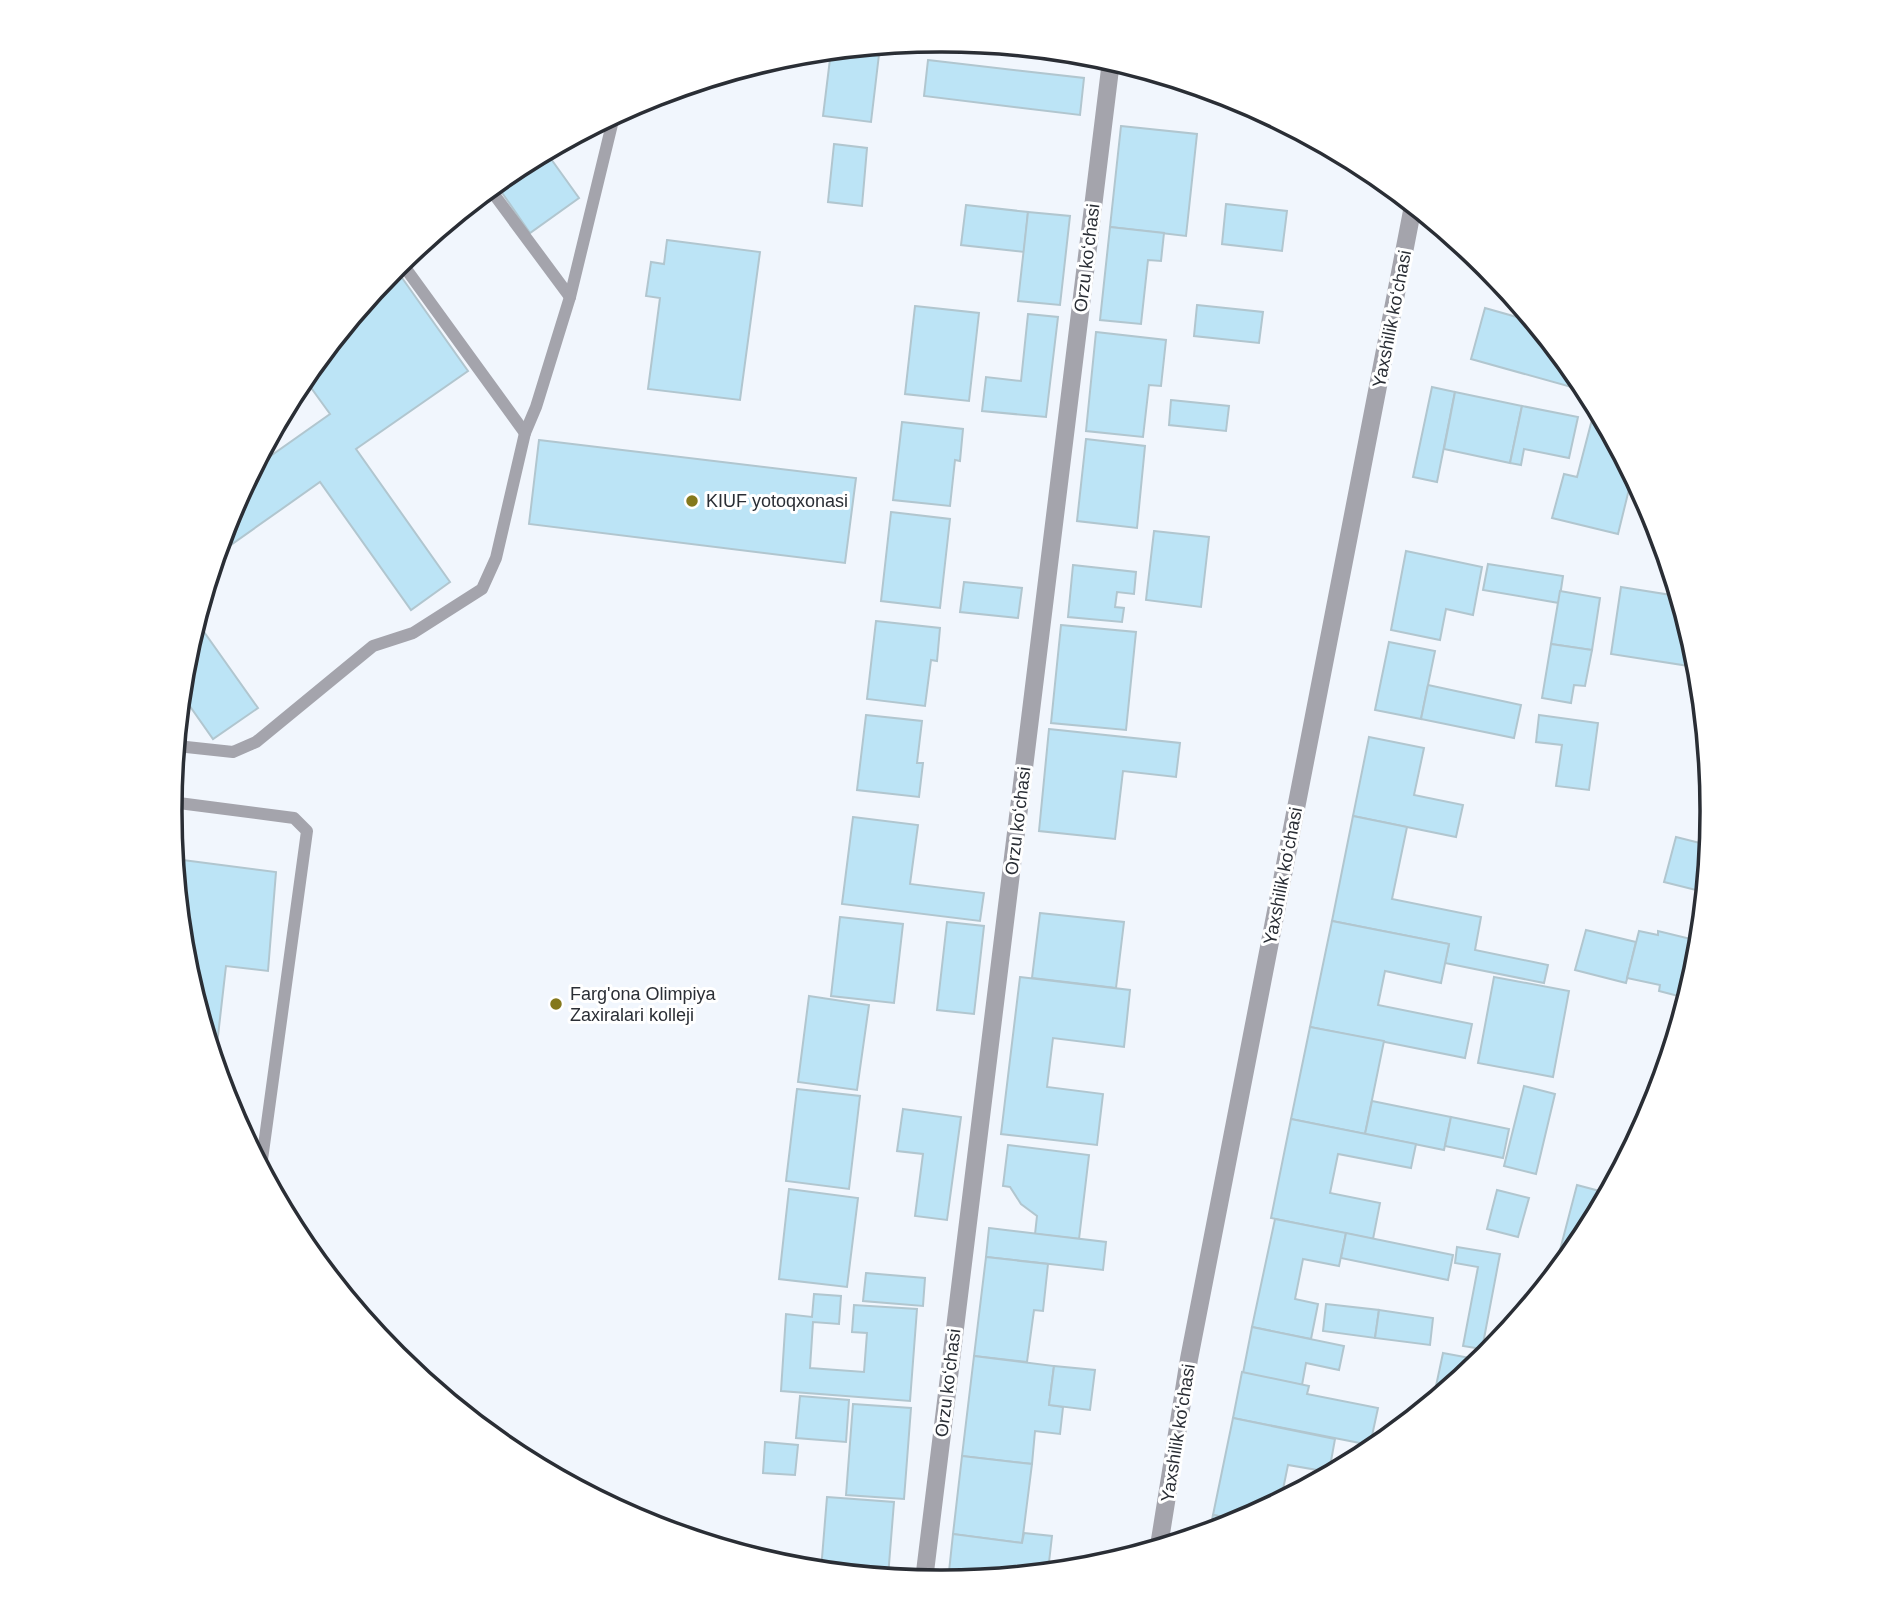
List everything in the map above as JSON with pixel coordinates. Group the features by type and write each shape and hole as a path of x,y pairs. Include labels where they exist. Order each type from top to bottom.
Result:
{"street":[{"name":"Orzu koʻchasi","path":"925,1569 1110,72"},
{"name":"Yaxshilik koʻchasi","path":"1160,1537 1189,1359 1411,216"}],"lane":[{"path":"185,747 233,752 256,742 373,646 413,633 482,589 496,558 525,433 536,407 570,297 611,129"},
{"path":"496,197 570,297"},
{"path":"408,272 525,433"},
{"path":"182,803 294,818 307,831 263,1150"}],"building":[{"path":"879,55 871,122 823,116 830,61"},
{"path":"928,60 1084,78 1080,115 924,96"},
{"path":"1121,126 1197,134 1186,236 1110,227"},
{"path":"834,144 867,148 862,206 828,202"},
{"path":"552,160 579,198 530,233 502,193"},
{"path":"1226,204 1287,211 1282,251 1222,244"},
{"path":"966,205 1028,212 1024,252 961,245"},
{"path":"1028,212 1070,216 1060,305 1018,301"},
{"path":"1110,227 1164,233 1161,261 1148,260 1141,324 1100,320"},
{"path":"667,240 760,252 740,400 648,389 660,298 646,296 651,262 664,264"},
{"path":"402,278 468,371 356,449 450,582 411,610 320,482 231,545 272,455 330,414 311,388 339,349"},
{"path":"1197,305 1263,312 1259,343 1194,336"},
{"path":"915,306 979,313 969,401 905,394"},
{"path":"1485,308 1516,317 1570,387 1471,359"},
{"path":"1028,314 1058,317 1046,417 982,411 986,377 1021,381"},
{"path":"1096,332 1166,340 1161,386 1149,385 1143,437 1086,431"},
{"path":"1432,387 1455,392 1437,482 1413,477"},
{"path":"1455,392 1522,406 1510,463 1444,449"},
{"path":"1171,400 1229,406 1226,431 1169,425"},
{"path":"1522,406 1578,417 1569,458 1524,449 1521,465 1510,463"},
{"path":"1591,421 1628,492 1618,534 1552,518 1564,474 1577,477"},
{"path":"902,422 963,429 960,461 955,460 950,506 893,500"},
{"path":"1086,439 1145,446 1137,528 1077,521"},
{"name":"KIUF yotoqxonasi","path":"539,440 856,478 845,563 529,524"},
{"path":"891,512 950,519 940,608 881,601"},
{"path":"1154,531 1209,537 1201,607 1146,600"},
{"path":"1406,551 1482,567 1473,615 1446,609 1440,640 1391,630"},
{"path":"1488,564 1563,576 1559,603 1483,590"},
{"path":"1073,565 1136,572 1134,594 1117,592 1115,607 1124,608 1122,622 1068,617"},
{"path":"964,582 1022,588 1018,618 960,612"},
{"path":"1621,587 1668,594 1685,665 1611,654"},
{"path":"1560,591 1600,598 1592,650 1551,644"},
{"path":"876,621 940,628 937,661 931,660 925,706 867,699"},
{"path":"1061,625 1136,632 1126,730 1051,723"},
{"path":"204,632 258,708 213,739 190,706"},
{"path":"1389,642 1435,651 1421,719 1375,710"},
{"path":"1551,644 1592,650 1585,686 1574,685 1571,703 1542,698"},
{"path":"1428,685 1521,705 1514,738 1421,719"},
{"path":"866,715 922,721 917,763 923,763 919,797 857,790"},
{"path":"1539,715 1598,723 1589,790 1556,786 1562,745 1536,742"},
{"path":"1049,729 1180,743 1176,777 1123,771 1115,839 1039,831"},
{"path":"1369,737 1424,748 1414,795 1463,805 1456,837 1353,816"},
{"path":"1353,816 1407,827 1392,899 1481,917 1475,950 1548,965 1544,983 1445,963 1449,944 1332,921"},
{"path":"853,817 918,825 910,884 984,893 980,921 842,904"},
{"path":"1676,837 1699,843 1695,890 1664,882"},
{"path":"184,860 276,872 268,971 226,966 218,1038 197,959"},
{"path":"1040,913 1124,922 1116,988 1032,978"},
{"path":"840,917 903,924 894,1003 831,996"},
{"path":"1332,921 1449,944 1441,983 1385,971 1378,1005 1472,1024 1465,1058 1310,1027"},
{"path":"947,922 984,926 974,1014 937,1010"},
{"path":"1586,930 1636,942 1626,983 1575,970"},
{"path":"1639,931 1658,935 1658,931 1688,938 1677,996 1659,991 1660,985 1627,978"},
{"path":"1020,977 1130,990 1124,1047 1053,1038 1047,1087 1103,1094 1097,1145 1001,1134"},
{"path":"1494,977 1569,991 1553,1077 1478,1063"},
{"path":"809,996 869,1005 857,1090 798,1082"},
{"path":"1310,1027 1384,1041 1365,1134 1291,1119"},
{"path":"1524,1086 1555,1094 1536,1174 1504,1166"},
{"path":"797,1089 860,1096 849,1189 786,1181"},
{"path":"1372,1101 1451,1117 1444,1150 1365,1134"},
{"path":"903,1109 961,1117 947,1220 915,1216 923,1154 897,1151"},
{"path":"1451,1117 1509,1129 1503,1158 1445,1146"},
{"path":"1291,1119 1416,1144 1411,1168 1338,1154 1330,1193 1380,1203 1373,1239 1271,1218"},
{"path":"1008,1145 1089,1155 1079,1239 1035,1234 1037,1216 1021,1204 1010,1187 1003,1186"},
{"path":"1577,1185 1598,1191 1572,1232 1560,1248"},
{"path":"789,1189 858,1198 847,1287 779,1279"},
{"path":"1497,1190 1529,1198 1518,1237 1487,1229"},
{"path":"1275,1219 1346,1233 1339,1266 1303,1259 1295,1299 1318,1304 1311,1339 1252,1327"},
{"path":"989,1228 1106,1242 1103,1270 986,1257"},
{"path":"1346,1233 1453,1255 1448,1280 1341,1258"},
{"path":"1457,1247 1500,1254 1484,1340 1476,1348 1463,1346 1478,1267 1455,1263"},
{"path":"986,1257 1048,1264 1043,1311 1034,1310 1027,1362 974,1356"},
{"path":"866,1273 925,1278 923,1306 863,1301"},
{"path":"814,1294 841,1296 839,1324 813,1322 810,1368 864,1372 867,1333 852,1332 854,1305 917,1309 910,1401 781,1391 786,1314 812,1317"},
{"path":"1326,1304 1379,1310 1375,1338 1323,1331"},
{"path":"1379,1310 1433,1318 1430,1345 1375,1338"},
{"path":"1252,1327 1344,1346 1339,1370 1306,1363 1302,1385 1243,1373"},
{"path":"1443,1353 1466,1357 1441,1381 1436,1385"},
{"path":"974,1356 1054,1366 1049,1405 1063,1407 1060,1434 1035,1431 1032,1464 962,1456"},
{"path":"1054,1366 1095,1370 1090,1410 1049,1405"},
{"path":"1242,1372 1309,1386 1307,1394 1378,1408 1372,1435 1360,1443 1233,1418"},
{"path":"800,1396 849,1400 846,1442 796,1438"},
{"path":"853,1404 911,1408 904,1499 846,1495"},
{"path":"1233,1418 1335,1439 1331,1461 1316,1470 1288,1465 1283,1487 1231,1512 1220,1516 1213,1515"},
{"path":"765,1442 798,1445 795,1475 763,1473"},
{"path":"962,1456 1032,1464 1022,1543 953,1534"},
{"path":"827,1497 894,1502 889,1568 822,1560"},
{"path":"1024,1533 1052,1536 1049,1562 949,1570 953,1534 1022,1543"}],"place":[{"name":"KIUF yotoqxonasi","path":"692,501"},
{"name":"Farg'ona Olimpiya Zaxiralari kolleji","path":"556,1004"}]}
